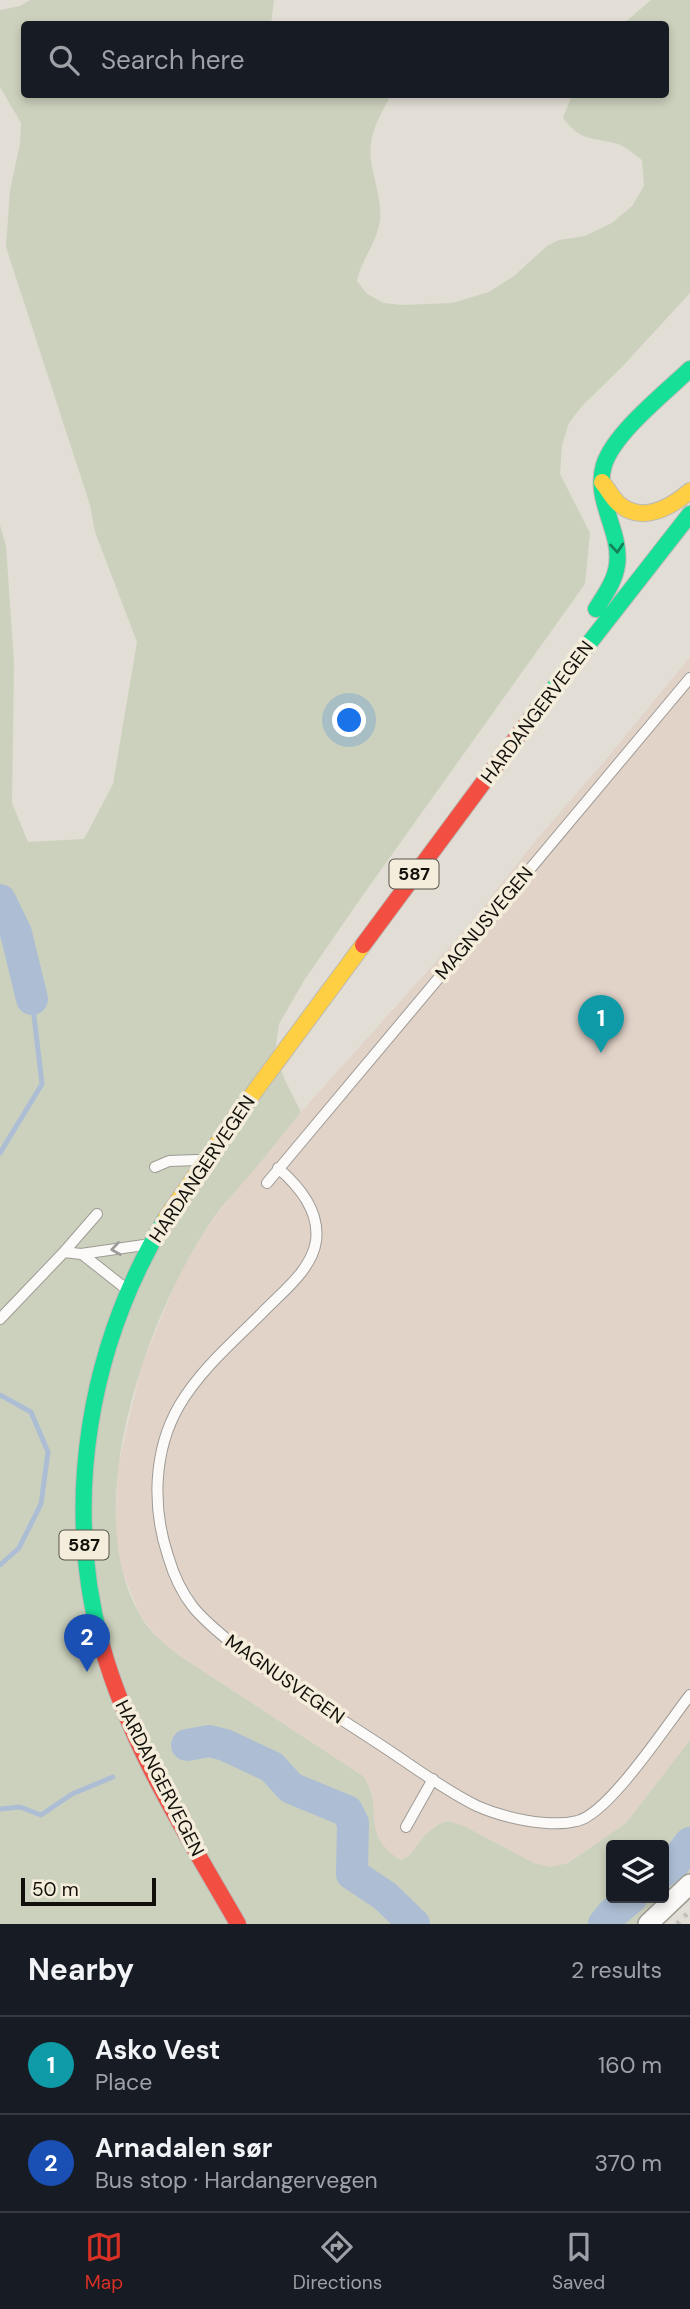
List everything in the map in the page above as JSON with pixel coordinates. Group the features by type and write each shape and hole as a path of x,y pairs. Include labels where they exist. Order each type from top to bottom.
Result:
{"main road":[{"name":"587","path":"447,830 497,743 608,590 617,568 618,552 615,535 601,497 604,463 611,450 690,369"},
{"path":"602,482 616,502 623,508 636,512 652,513 668,508 690,491"},
{"name":"HARDANGERVEGEN","path":"238,1924 162,1791 129,1723 108,1671 90,1599 83,1507 86,1444 101,1368 128,1291 152,1244 204,1161 510,746 690,514"},
{"name":"587","path":"510,746 569,692 690,537"}],"street":[{"path":"648,1924 690,1884"}],"lane":[{"name":"MAGNUSVEGEN","path":"267,1183 690,678"},
{"path":"155,1167 181,1159 204,1161"},
{"name":"MAGNUSVEGEN","path":"278,1168 292,1179 305,1197 315,1221 316,1240 313,1252 305,1267 209,1367 177,1409 160,1460 157,1494 163,1540 168,1558 192,1605 213,1628 291,1687 433,1779 478,1807 541,1825 580,1821 609,1801 690,1695"},
{"path":"0,1319 96,1214"},
{"path":"64,1252 81,1254 152,1244"},
{"path":"81,1254 128,1291"},
{"path":"406,1827 433,1779"}],"shaded area":[{"path":"690,657 690,1740 626,1823 568,1863 550,1867 534,1863 464,1826 448,1821 439,1824 425,1835 409,1856 402,1860 387,1852 382,1845 375,1828 371,1791 363,1776 162,1643 140,1615 123,1573 116,1538 116,1509 118,1467 141,1367 180,1272 211,1221 301,1112 468,926 536,840"}],"green space":[{"path":"30,0 274,0 271,21 21,21 21,98 389,98 375,126 370,152 379,198 380,220 357,281 367,294 384,303 452,303 489,292 514,276 547,246 559,240 585,236 612,223 632,206 644,186 642,160 618,144 581,135 563,118 571,98 669,98 669,21 626,21 651,0 690,0 690,293 569,423 562,445 560,474 590,533 585,584 363,895 305,979 279,1024 275,1052 301,1112 213,1218 186,1262 164,1309 144,1360 128,1414 118,1468 116,1521 122,1570 139,1613 148,1626 183,1658 363,1776 369,1787 380,1841 401,1860 409,1856 425,1835 439,1824 448,1821 464,1826 534,1863 550,1867 568,1863 626,1823 690,1740 690,1897 665,1908 652,1924 0,1924 0,525 6,546 14,662 12,803 28,842 84,839 113,784 137,642 95,532 90,505 6,247 10,190 20,144 21,123 0,87 0,10 20,6"}],"waterway":[{"path":"0,900 16,933 32,999"},
{"path":"0,1153 42,1084 32,999"},
{"path":"0,1395 31,1412 48,1452 41,1504 19,1548 0,1565"},
{"path":"187,1745 209,1741 225,1745 272,1767 291,1788 347,1811 353,1823 352,1874 385,1896 414,1924"},
{"path":"0,1809 20,1807 41,1815 72,1794 113,1777"},
{"path":"669,1867 690,1843"},
{"path":"604,1924 625,1903"}],"railway":[{"path":"677,1924 690,1911"}],"traffic: fast":[{"path":"596,609 612,583 617,565 616,540 602,491 604,465 629,427 690,369"},
{"path":"537,710 690,514"},
{"path":"102,1646 90,1591 84,1536 84,1481 90,1426 101,1371 118,1318 140,1267 166,1218"}],"traffic: slow":[{"path":"602,482 619,504 637,513 656,511 674,503 690,491"},
{"path":"166,1218 235,1118 363,945"}],"traffic: jam":[{"path":"363,945 537,710"},
{"path":"102,1646 128,1719 161,1789 238,1924"}],"place":[{"name":"Asko Vest","path":"601,1053"},
{"name":"Arnadalen sør","path":"87,1672"}]}
